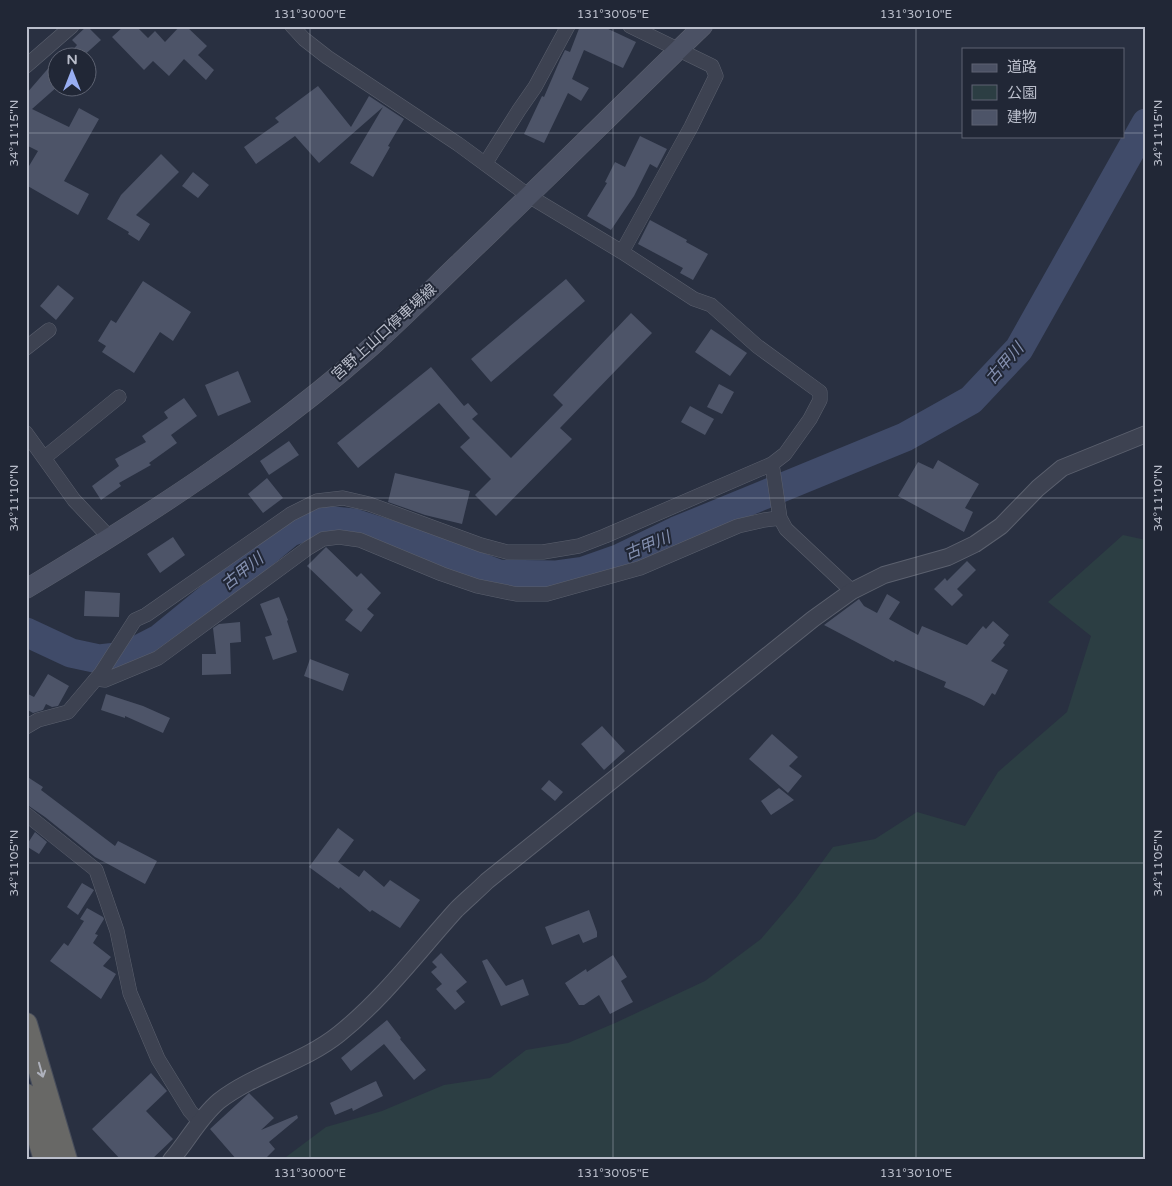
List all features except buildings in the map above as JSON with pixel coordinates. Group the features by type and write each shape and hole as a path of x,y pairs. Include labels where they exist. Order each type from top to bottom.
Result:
{"highway":[{"path":"26,1024 66,1160"},
{"path":"26,1095 45,1160"}],"main road":[{"name":"宮野上山口停車場線","path":"26,589 111,538 239,450 303,403 371,346 529,196 703,26"}],"street":[{"path":"26,66 72,26"},
{"path":"26,727 38,720 68,712 99,676 135,620 146,615 291,514 317,501 343,498 369,504 481,545 507,552 543,552 579,546 773,468 810,419 820,400 820,392 757,346 711,305 694,299 622,252 529,196 458,144 327,57 304,39 292,26"},
{"path":"485,164 535,87 568,26"},
{"path":"622,252 687,135 716,76 712,66 630,26"},
{"path":"26,348 49,330"},
{"path":"36,454 119,397"},
{"path":"26,433 36,454 74,500 111,538"},
{"path":"170,1160 199,1121 220,1101 247,1084 296,1061 337,1036 366,1011 458,908 487,882 813,619 852,590 884,574 948,558 975,544 1000,526 1038,488 1062,468 1146,434"},
{"path":"773,468 780,511 786,529 852,590"},
{"path":"99,676 105,680 158,658 323,539 339,537 360,540 442,574 477,586 516,594 547,594 640,568 738,526 764,520 780,511"},
{"path":"26,814 96,870 116,931 130,993 158,1059 190,1111 199,1121"}],"green space":[{"path":"1123,535 1146,540 1146,1160 282,1160 326,1127 382,1111 444,1085 490,1078 526,1050 568,1043 705,981 761,939 796,898 833,847 875,839 917,812 965,826 998,772 1067,712 1091,636 1048,602"}],"waterway":[{"name":"古甲川","path":"26,632 71,653 99,659 126,656 159,639 290,532 323,520 354,523 413,542 499,574 555,575 584,571 618,559 676,531 905,437 971,400 1019,349 1146,123"}]}
